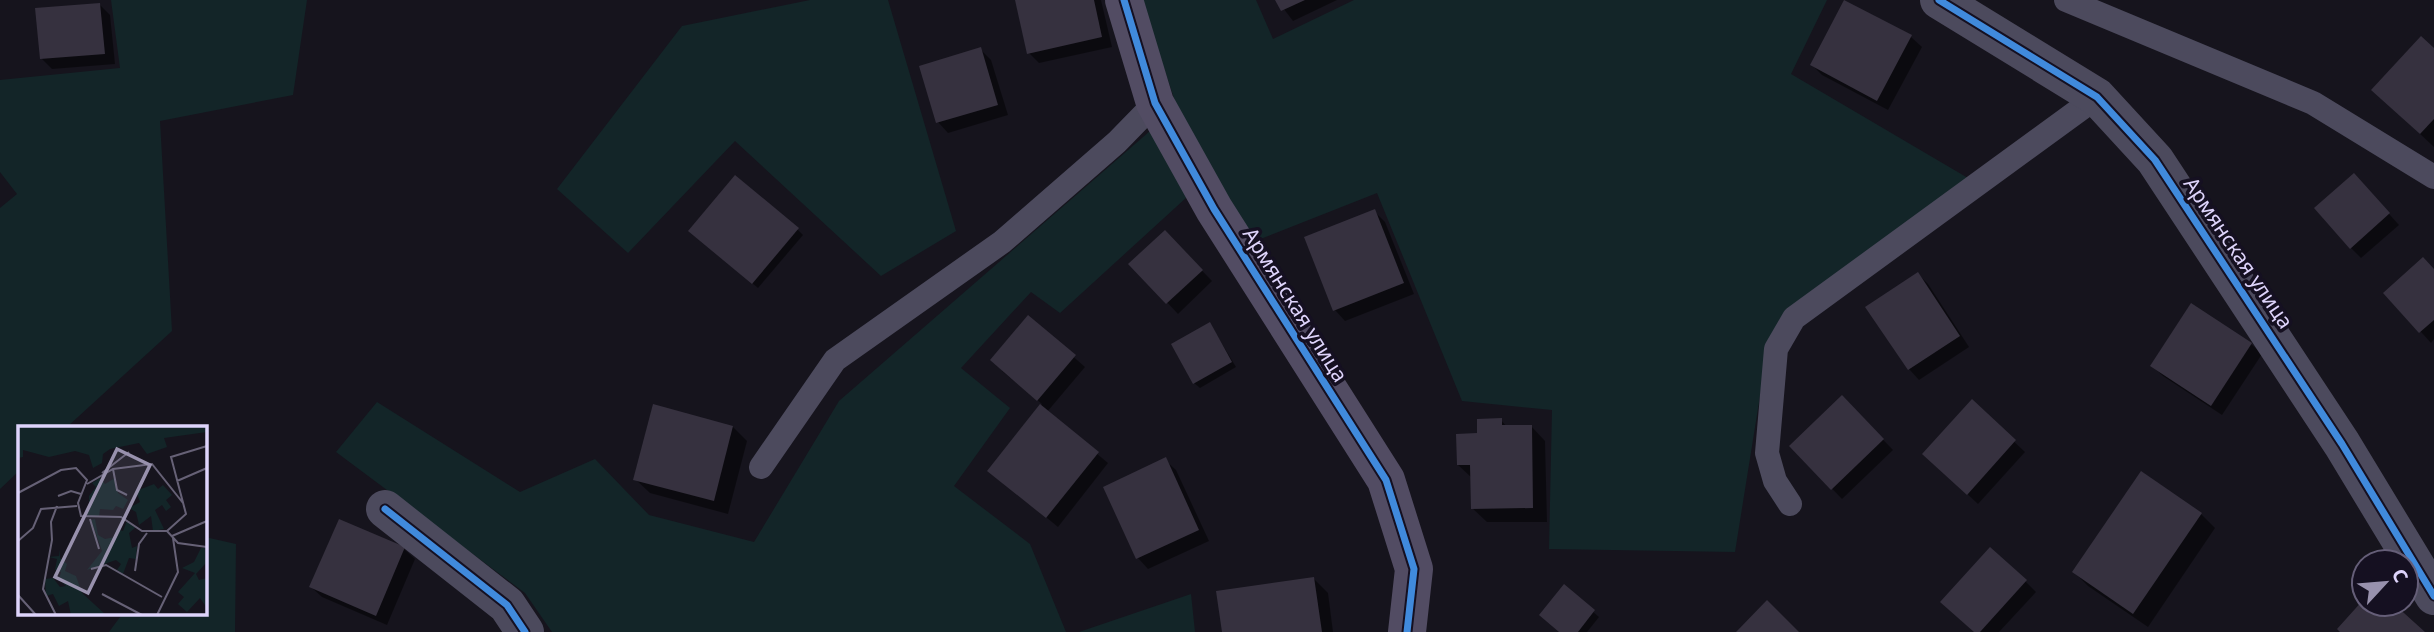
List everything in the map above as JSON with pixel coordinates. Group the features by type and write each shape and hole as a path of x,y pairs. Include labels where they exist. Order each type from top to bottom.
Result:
{"street":[{"name":"Армянская улица","path":"1124,0 1155,103 1214,209 1385,480 1414,569 1407,632"},
{"name":"Армянская улица","path":"1939,0 2097,97 2155,160 2343,444 2434,596"},
{"path":"385,509 507,605 526,632"}],"lane":[{"path":"2066,0 2313,103 2434,177"},
{"path":"1790,504 1775,481 1767,453 1776,349 1794,318 2097,97"},
{"path":"761,467 835,360 1002,242 1117,142 1155,103"}],"shaded area":[{"path":"111,0 307,0 293,95 160,121 172,331 68,426 18,426 18,472 0,489 0,208 17,194 0,172 0,80 120,68"},
{"path":"810,0 888,0 956,231 881,276 735,141 628,253 557,189 682,26"},
{"path":"1141,0 1256,0 1273,39 1354,0 1827,0 1791,74 1973,181 1768,346 1735,552 1549,549 1552,410 1462,401 1377,193 1253,242 1179,113"},
{"path":"1150,131 1187,197 1060,313 1031,292 961,368 1010,408 954,486 1030,544 1066,632 552,632 525,593 336,452 377,402 520,492 595,459 649,515 754,542 839,401"},
{"path":"206,537 236,544 235,632 109,632 122,614 206,614"},
{"path":"1191,594 1195,632 1079,632"}],"building":[{"path":"1015,0 1094,0 1102,37 1027,54"},
{"path":"1275,0 1305,0 1281,11"},
{"path":"1844,0 1912,35 1877,101 1810,65"},
{"path":"100,3 105,54 40,59 35,8"},
{"path":"2421,36 2434,48 2434,119 2420,134 2371,90"},
{"path":"981,47 998,105 936,123 919,66"},
{"path":"2354,173 2390,213 2350,249 2314,208"},
{"path":"735,175 799,228 752,284 688,231"},
{"path":"1375,209 1404,283 1333,311 1304,237"},
{"path":"1165,230 1203,270 1166,304 1128,264"},
{"path":"2423,257 2434,269 2434,320 2419,333 2383,293"},
{"path":"1918,272 1960,336 1908,370 1865,307"},
{"path":"2191,303 2252,343 2211,406 2150,366"},
{"path":"1028,315 1076,355 1037,401 990,360"},
{"path":"1210,322 1232,362 1193,384 1171,344"},
{"path":"1842,395 1884,439 1831,490 1789,446"},
{"path":"1972,399 2016,440 1967,495 1922,454"},
{"path":"653,404 733,426 714,501 633,480"},
{"path":"1040,404 1099,452 1046,518 987,471"},
{"path":"1502,418 1502,425 1532,425 1533,508 1471,509 1470,465 1457,465 1456,434 1477,433 1477,419"},
{"path":"1166,457 1199,530 1136,559 1103,487"},
{"path":"2141,471 2202,513 2133,614 2072,572"},
{"path":"339,519 405,547 376,616 309,587"},
{"path":"1990,547 2027,580 1980,632 1974,632 1940,602"},
{"path":"1314,577 1322,632 1222,632 1216,591"},
{"path":"1564,584 1595,610 1578,632 1559,632 1539,615"},
{"path":"1767,600 1799,632 1736,632"},
{"path":"2350,615 2350,618 2410,618 2425,632 2340,632 2337,629"}],"cycle path":[{"path":"1124,0 1155,103 1214,209 1386,480 1414,569 1407,632"},
{"path":"1939,0 2097,97 2155,160 2342,444 2434,596"},
{"path":"385,509 507,605 525,632"}]}
